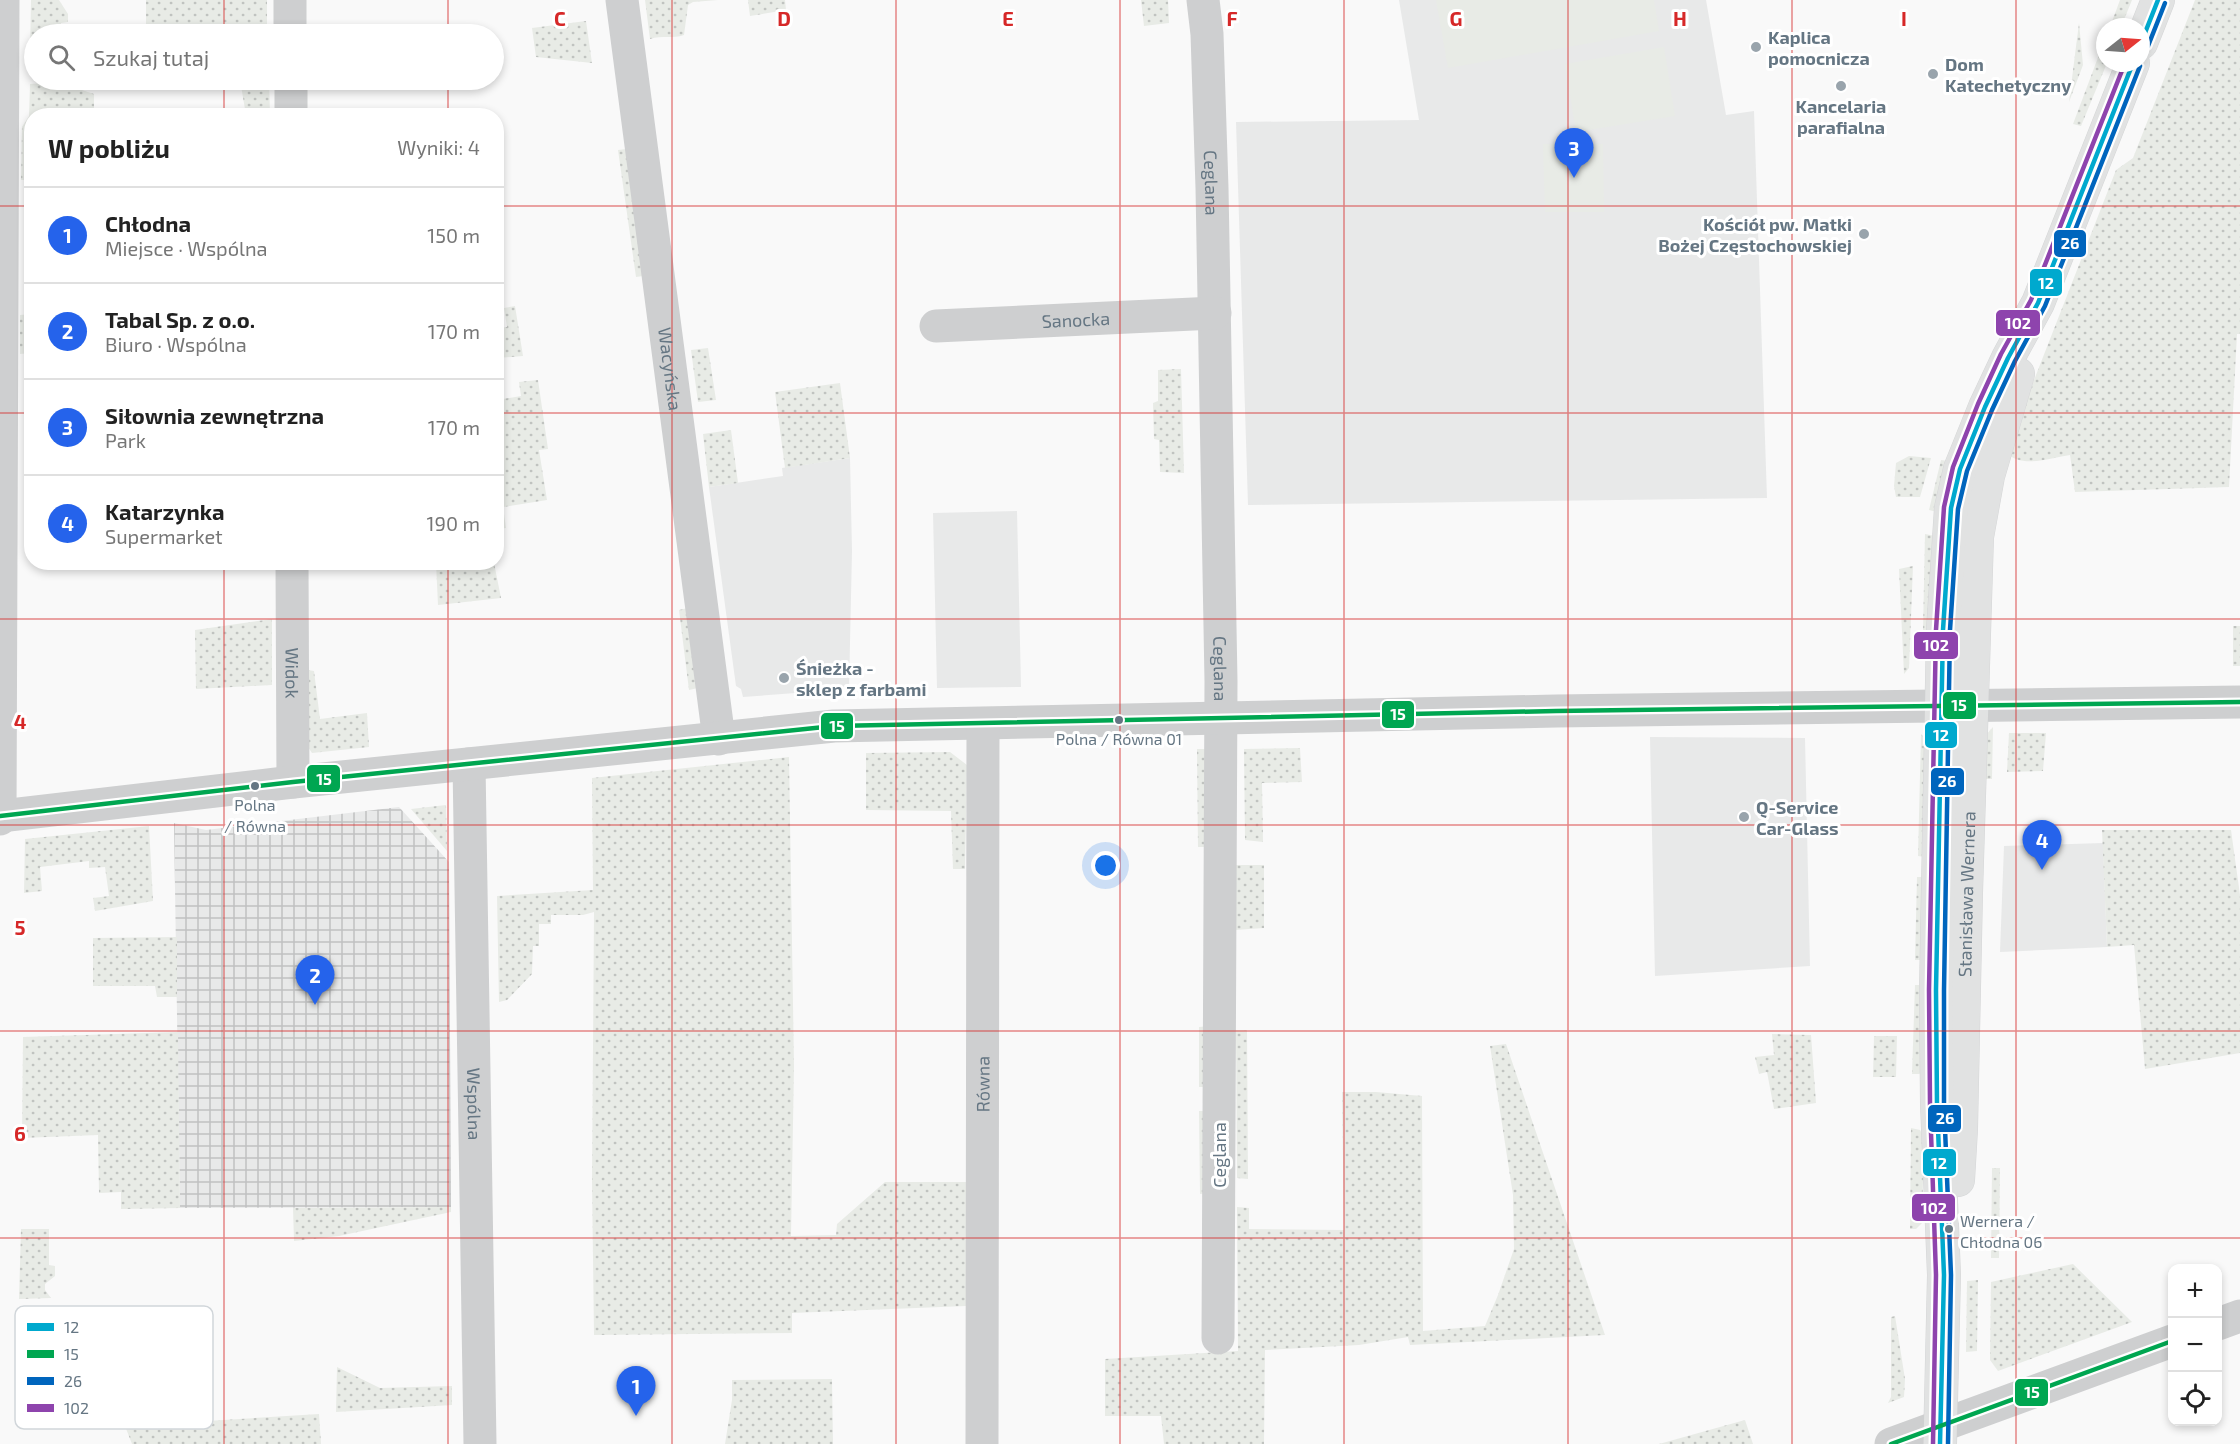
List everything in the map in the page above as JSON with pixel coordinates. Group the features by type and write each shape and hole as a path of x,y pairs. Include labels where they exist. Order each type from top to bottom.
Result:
{"street":[{"path":"3,0 0,817 292,783 834,726 1556,711 2240,702"},
{"path":"290,0 290,24"},
{"name":"Wacyńska","path":"622,0 719,739"},
{"name":"Ceglana","path":"1203,0 1207,34 1215,313 1222,719 1218,1338"},
{"path":"2150,20 2158,0"},
{"name":"Stanisława Wernera","path":"1941,1434 1944,1275 1960,1148 1956,706 1981,508 2038,303 2129,72"},
{"path":"291,90 291,108"},
{"name":"Sanocka","path":"936,326 1215,313"},
{"name":"Widok","path":"292,570 292,783"},
{"name":"Równa","path":"982,1444 983,724"},
{"name":"Wspólna","path":"469,764 480,1444"},
{"path":"2222,1322 2240,1316"},
{"path":"1891,1444 1941,1434 1989,1409 2168,1342"}],"shaded area":[{"path":"31,0 59,0 68,14 68,22 61,24 31,24"},
{"path":"146,0 267,0 267,24 146,24"},
{"path":"645,0 718,0 693,2 688,5 684,35 650,39"},
{"path":"748,0 785,0 786,10 750,16"},
{"path":"1141,0 1168,0 1169,23 1144,26"},
{"path":"1399,0 1706,0 1726,115 1754,111 1767,498 1248,505 1236,122 1419,120"},
{"path":"1436,0 1654,0 1659,31 1448,68"},
{"path":"2120,0 2132,0 2125,18 2113,18"},
{"path":"2195,0 2240,0 2240,334 2237,334 2229,487 2075,492 2070,455 2027,461 2012,457 2006,452 2116,170 2133,158"},
{"path":"586,21 592,63 536,57 532,28"},
{"path":"2079,23 2083,65 2069,102"},
{"path":"1664,47 1675,116 1576,132 1565,64"},
{"path":"2096,63 2096,72 2103,72 2081,126 2073,124"},
{"path":"30,90 82,90 94,94 94,108 29,108"},
{"path":"242,90 269,90 270,108 245,108"},
{"path":"24,124 24,180 21,180 22,127"},
{"path":"1543,144 1603,144 1604,212 1545,212"},
{"path":"626,149 643,276 636,277 618,150"},
{"path":"515,306 523,356 504,357 504,327 507,327 504,308"},
{"path":"20,315 24,315 24,354 20,354"},
{"path":"708,348 716,400 698,402 691,350"},
{"path":"1181,369 1184,473 1160,472 1159,440 1154,439 1153,403 1158,401 1158,370"},
{"path":"538,380 548,449 539,450 547,500 504,507 504,399 521,396 519,382"},
{"path":"840,383 850,458 785,468 775,392"},
{"path":"731,430 738,483 709,487 703,434"},
{"path":"1909,456 1931,458 1920,497 1896,497 1894,486 1896,463"},
{"path":"850,458 852,551 849,689 743,697 741,689 736,686 709,487 783,476 782,468"},
{"path":"1941,460 1949,461 1937,512 1929,510"},
{"path":"1017,511 1021,687 937,688 933,513"},
{"path":"1925,534 1935,536 1934,636 1923,631"},
{"path":"1913,566 1909,668 1904,674 1899,569"},
{"path":"436,570 495,570 501,598 438,605"},
{"path":"688,608 698,688 689,690 679,610"},
{"path":"272,619 272,685 196,689 195,630"},
{"path":"2233,626 2240,626 2240,666 2233,666"},
{"path":"308,670 314,671 320,719 367,713 369,747 312,753 308,747"},
{"path":"1993,727 1992,779 1984,779 1985,736"},
{"path":"2009,733 2046,733 2043,771 2007,772"},
{"path":"1921,734 1925,739 1925,857 1918,856"},
{"name":"Q-Service Car-Glass","path":"1650,737 1805,738 1810,966 1655,976"},
{"path":"1300,748 1302,782 1262,783 1263,842 1245,840 1244,749"},
{"path":"1197,749 1208,749 1205,847 1198,847"},
{"path":"950,752 967,765 965,869 953,869 951,811 866,810 866,753"},
{"path":"789,757 794,1066 791,1236 836,1235 837,1224 885,1182 968,1182 966,1306 792,1313 792,1333 594,1335 592,1181 594,912 583,915 551,915 551,924 539,924 539,946 533,946 532,974 507,1000 499,1002 497,896 593,890 592,778"},
{"path":"446,805 447,851 411,809"},
{"path":"399,807 449,862 451,1207 180,1208 174,823 206,830"},
{"path":"149,826 153,901 95,911 93,898 109,896 105,867 89,868 89,861 40,867 42,891 24,893 25,839"},
{"path":"2102,830 2231,830 2240,895 2240,1053 2145,1069 2134,945 2107,947"},
{"path":"2103,843 2107,947 2000,952 2004,846"},
{"path":"1235,865 1264,865 1264,928 1235,930"},
{"path":"1917,877 1924,877 1922,960 1915,960"},
{"path":"177,937 177,997 157,997 155,986 93,986 93,938"},
{"path":"1915,985 1923,985 1925,1071 1919,1074 1912,1074"},
{"path":"1210,1026 1210,1087 1199,1087 1199,1027"},
{"path":"1236,1030 1247,1030 1248,1179 1237,1178"},
{"path":"178,1032 180,1208 121,1209 121,1192 99,1193 98,1135 22,1138 23,1037"},
{"path":"1772,1034 1811,1035 1816,1103 1774,1109 1767,1072 1759,1074 1755,1057 1774,1055"},
{"path":"1874,1036 1897,1036 1896,1077 1873,1077"},
{"path":"1506,1044 1605,1335 1410,1345 1408,1337 1359,1345 1265,1350 1264,1444 1164,1444 1161,1416 1105,1416 1105,1359 1238,1351 1237,1207 1249,1208 1249,1229 1344,1230 1342,1092 1422,1096 1423,1331 1485,1326 1514,1249 1513,1195 1490,1046"},
{"path":"1199,1111 1209,1111 1210,1193 1200,1194"},
{"path":"1911,1128 1920,1130 1924,1137 1922,1223 1916,1229 1910,1229"},
{"path":"1992,1168 2000,1168 1999,1258 1991,1258"},
{"path":"451,1207 451,1212 339,1236 294,1241 293,1208"},
{"path":"21,1229 49,1229 49,1265 55,1266 55,1276 45,1284 45,1290 51,1298 19,1299"},
{"path":"2073,1264 2132,1322 1998,1371 1990,1360 1991,1282"},
{"path":"1978,1280 1977,1351 1966,1352 1967,1281"},
{"path":"1895,1316 1905,1379 1904,1397 1888,1403 1891,1397 1891,1317"},
{"path":"337,1367 380,1388 452,1386 452,1405 336,1412"},
{"path":"832,1379 833,1444 725,1444 732,1400 732,1380"},
{"path":"319,1414 321,1444 132,1444 126,1429 213,1429 213,1421"},
{"path":"1745,1420 1753,1444 1659,1444"}],"transit line":[{"name":"12","path":"2150,20 2158,0"},
{"name":"26","path":"2150,41 2165,3"},
{"name":"102","path":"1933,1444 1936,1275 1929,990 1936,630 1944,507 1953,467 1978,404 2001,354 2031,300 2121,72"},
{"name":"12","path":"1940,1444 1944,1275 1937,1104 1936,990 1943,630 1951,508 1960,469 1985,407 2038,303 2129,72"},
{"name":"26","path":"1948,1444 1951,1275 1944,1104 1944,990 1950,630 1958,509 1967,471 1992,410 2045,306 2138,72"},
{"name":"15","path":"0,816 293,782 834,726 1556,711 2240,702"},
{"name":"15","path":"1891,1444 2168,1342"}],"place":[{"name":"Kaplica pomocnicza","path":"1756,47"},
{"name":"Dom Katechetyczny","path":"1933,74"},
{"name":"Kancelaria parafialna","path":"1841,86"},
{"name":"Siłownia zewnętrzna","path":"1574,178"},
{"name":"Kościół pw. Matki Bożej Częstochowskiej","path":"1864,234"},
{"name":"Śnieżka - sklep z farbami","path":"784,678"},
{"name":"Polna / Równa 01","path":"1119,720"},
{"name":"Polna / Równa","path":"255,786"},
{"name":"Q-Service Car-Glass","path":"1744,817"},
{"name":"Katarzynka","path":"2042,870"},
{"name":"Tabal Sp. z o.o.","path":"315,1005"},
{"name":"Wernera / Chłodna 06","path":"1949,1229"},
{"name":"Chłodna","path":"636,1416"}]}
